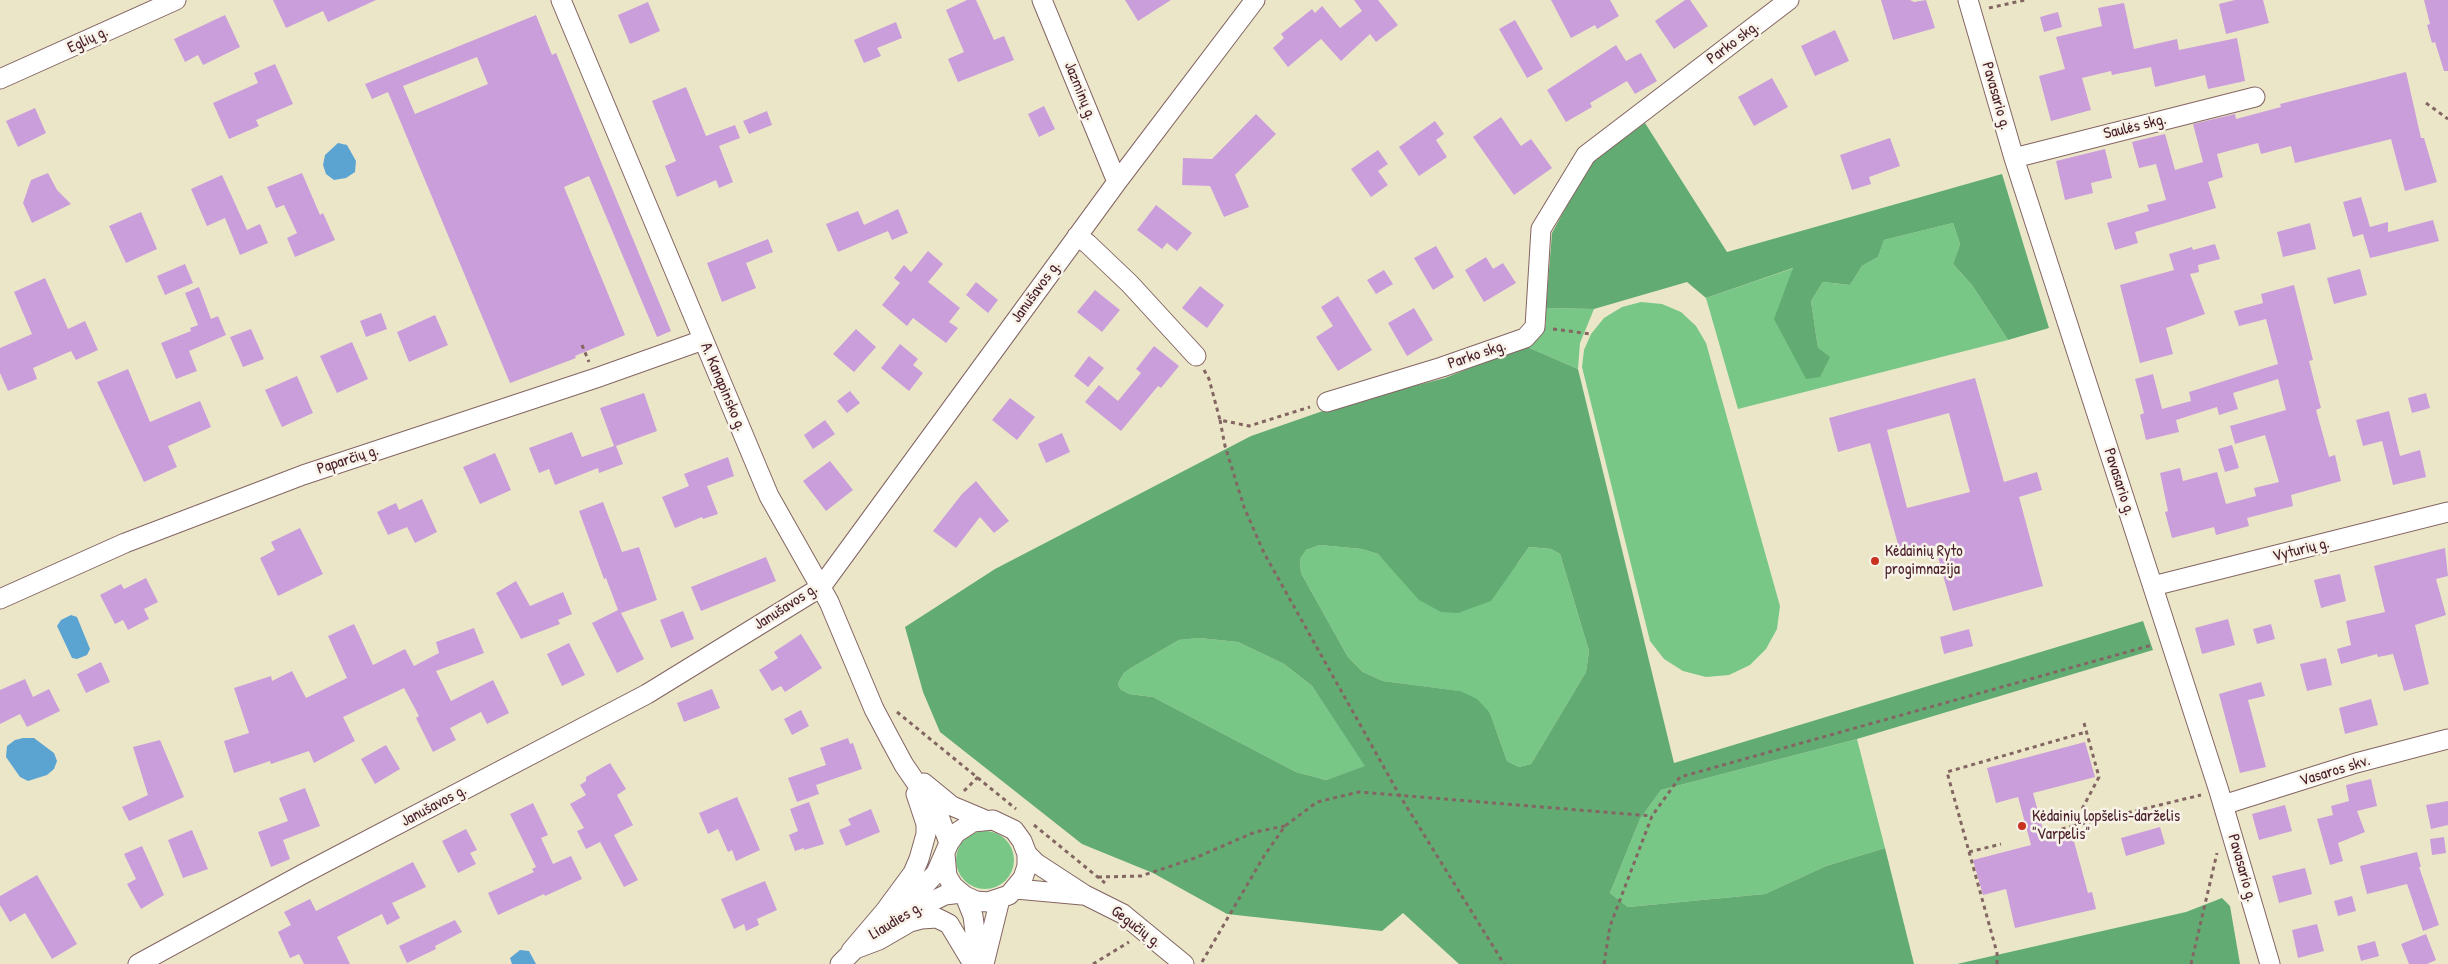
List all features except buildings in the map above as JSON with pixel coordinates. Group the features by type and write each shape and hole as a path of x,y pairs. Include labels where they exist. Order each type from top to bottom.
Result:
{"street":[{"name":"Eglių g.","path":"0,80 176,0"},
{"name":"A. Kanapinsko g.","path":"561,0 769,496 821,587 874,709 904,766"},
{"name":"Jazminų g.","path":"1042,0 1117,182"},
{"name":"Janušavos g.","path":"138,964 303,874 646,694 821,587 1077,236 1255,0"},
{"name":"Parko skg.","path":"1328,402 1442,367 1525,338 1534,327 1541,228 1586,155 1789,0"},
{"name":"Pavasario g.","path":"1970,6 2014,158 2230,826 2270,964"},
{"name":"Saulės skg.","path":"2014,158 2255,97"},
{"path":"1077,236 1130,284 1196,356"},
{"name":"Paparčių g.","path":"0,599 125,543 303,475 596,378 703,340"},
{"name":"Vyturių g.","path":"2153,586 2448,512"},
{"name":"Vasaros skv.","path":"2221,798 2448,739"},
{"path":"904,766 952,806 983,819 1002,823 1014,830 1022,841 1027,866 1023,878 1016,889 1000,899 988,902 963,895"},
{"path":"904,766 939,816 947,849 948,876 963,895 973,916 979,964"},
{"path":"845,957 885,911 913,873 926,834 920,804 904,766"},
{"path":"885,911 924,886 936,872 947,849 965,825 983,819"},
{"name":"Gegučių g.","path":"1026,854 1036,863 1085,895 1123,914 1142,930 1193,963"},
{"path":"1016,889 1085,895"},
{"name":"Liaudies g.","path":"845,957 885,925 913,910 945,895 963,895"},
{"path":"984,964 1000,899"},
{"path":"845,957 910,922 937,918 949,924 973,964"}],"path":[{"path":"1970,6 2025,0"},
{"path":"2426,104 2448,119"},
{"path":"1534,327 1591,334"},
{"path":"1196,356 1209,379 1225,446 1244,506 1264,553 1400,796 1504,964"},
{"path":"1220,420 1249,426 1328,402"},
{"path":"1604,964 1610,926 1652,816 1680,778 2170,640"},
{"path":"2073,826 2099,777 2084,723"},
{"path":"1997,964 1997,954 1947,772 2086,732"},
{"path":"1193,963 1285,826 1317,802 1359,792 1652,816"},
{"path":"2054,831 2221,798"},
{"path":"1098,877 1141,876 1195,858 1255,832 1285,826"},
{"path":"2191,964 2217,853 2230,826"},
{"path":"1969,852 2001,844"},
{"path":"1093,964 1135,938 1142,930"}],"green space":[{"path":"1645,123 1727,252 2002,174 2049,328 2008,340 1972,285 1953,264 1960,244 1953,223 1884,240 1878,257 1862,266 1850,285 1823,282 1811,301 1818,348 1830,357 1820,377 1806,379 1774,319 1793,268 1706,298 1687,282 1594,309 1546,308 1552,233 1590,163"},
{"path":"1953,223 1960,244 1953,264 1972,285 2008,340 1738,409 1706,298 1794,268 1818,348 1811,301 1823,282 1850,285 1862,266 1878,257 1884,240"},
{"path":"1641,302 1662,304 1681,312 1696,326 1706,343 1780,606 1777,629 1766,649 1750,665 1729,675 1706,677 1683,671 1664,659 1650,641 1582,367 1584,350 1591,334 1604,318 1622,307"},
{"path":"1546,308 1594,309 1580,343 1578,369 1525,346 1538,339 1546,324"},
{"path":"1525,346 1578,369 1674,763 2143,621 2153,650 1857,739 1661,790 1640,819 1610,893 1628,907 1765,894 1826,866 1885,848 1914,964 1459,964 1403,913 1382,931 1227,914 1153,873 1082,844 940,732 923,692 905,627 995,569 1251,436 1340,405 1445,378","holes":["1320,545 1362,549 1378,554 1419,600 1441,612 1458,613 1491,601 1529,547 1551,549 1560,554 1589,651 1586,672 1531,764 1519,767 1507,761 1490,713 1477,699 1460,691 1383,681 1363,672 1348,657 1301,573 1300,559 1306,550","1199,638 1238,642 1284,664 1312,686 1365,766 1326,780 1296,772 1153,697 1129,694 1120,689 1118,683 1124,673 1131,668 1179,640"]},
{"path":"1320,545 1362,549 1378,554 1396,573 1517,564 1529,547 1551,549 1560,554 1589,651 1586,672 1531,764 1519,767 1507,761 1490,713 1459,691 1383,681 1363,672 1348,657 1301,573 1300,559 1306,550"},
{"path":"1199,638 1238,642 1284,664 1312,686 1366,766 1326,780 1296,772 1153,697 1129,694 1120,689 1118,683 1124,673 1131,668 1179,640"},
{"path":"1857,739 1885,848 1826,866 1765,894 1628,907 1610,893 1640,819 1661,790"},
{"path":"985,831 996,833 1009,844 1014,860 1012,871 1001,884 985,889 974,887 961,876 956,860 958,849 969,836"},
{"path":"2222,898 2230,906 2240,964 1957,964 2186,912"}],"water":[{"path":"338,143 347,145 356,161 355,172 346,178 334,180 326,174 323,165 325,155"},
{"path":"71,615 77,617 90,649 87,655 77,659 72,658 57,626 61,620"},
{"path":"34,738 54,753 57,761 54,769 47,775 28,781 20,777 6,757 7,746 15,740"},
{"path":"520,950 529,951 536,964 512,964 510,958"}],"place":[{"name":"Kėdainių Ryto progimnazija","path":"1875,561"},
{"name":"Kėdainių lopšelis-darželis \"Varpelis\"","path":"2022,826"}]}
